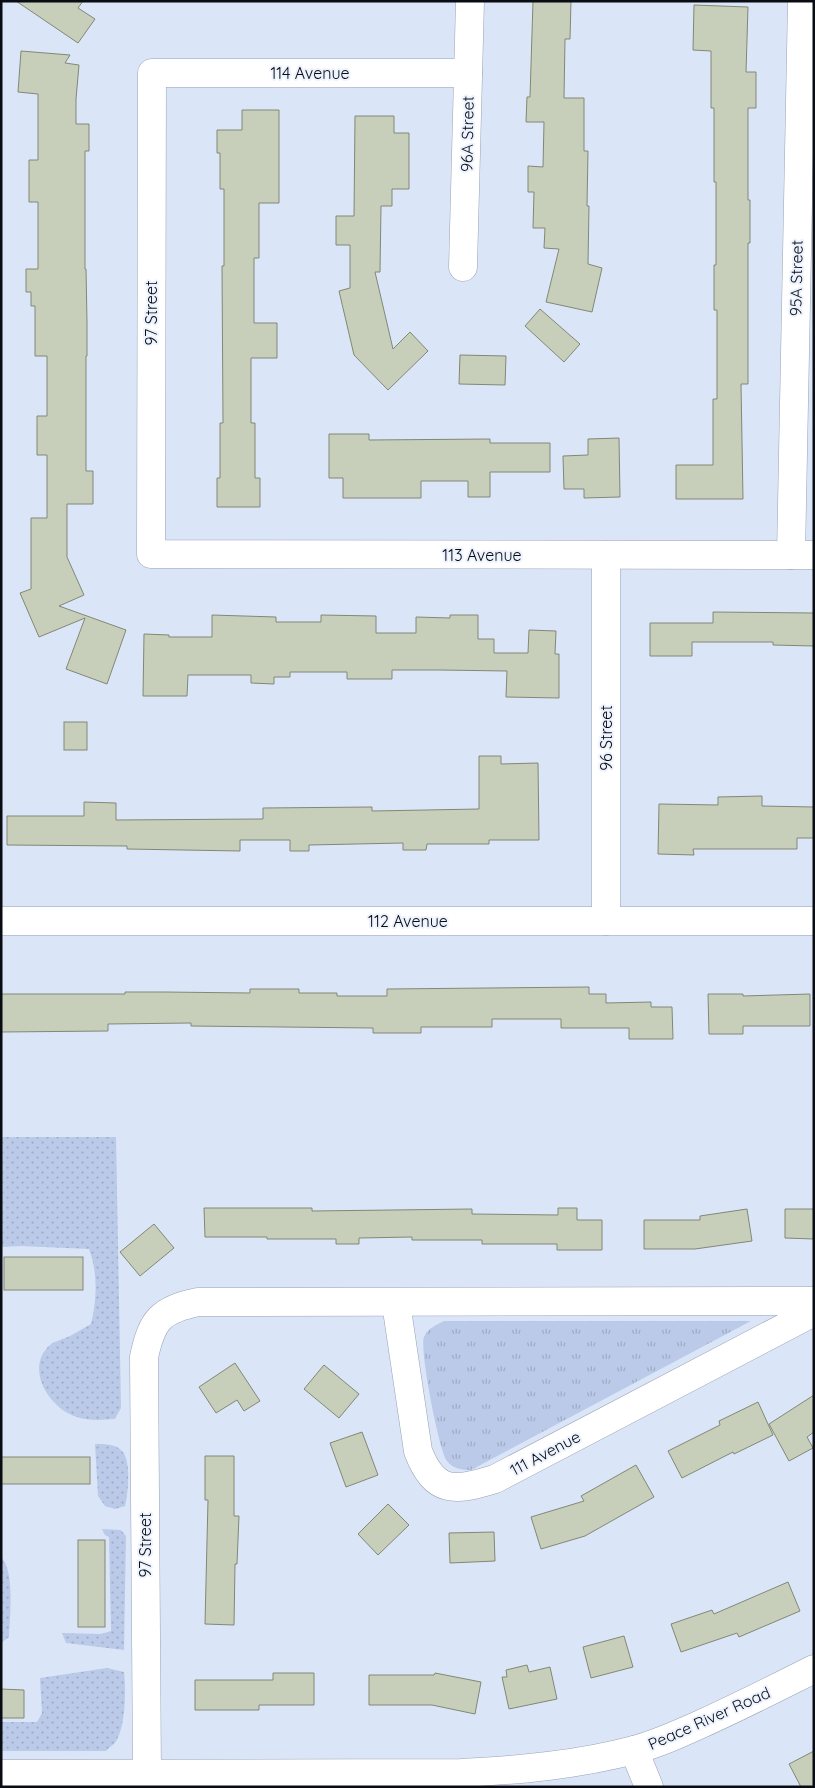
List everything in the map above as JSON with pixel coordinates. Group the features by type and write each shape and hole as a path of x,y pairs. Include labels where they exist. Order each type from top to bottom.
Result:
{"street":[{"name":"96A Street","path":"463,267 470,1"},
{"name":"95A Street","path":"802,1 807,87 802,555"},
{"name":"114 Avenue","path":"152,74 468,73"},
{"name":"97 Street","path":"151,554 152,74"},
{"name":"113 Avenue","path":"151,554 802,555"},
{"name":"96 Street","path":"606,555 606,921"},
{"name":"112 Avenue","path":"1,921 814,921"},
{"path":"396,1303 814,1301"},
{"name":"97 Street","path":"148,1774 144,1357 148,1337 158,1320 176,1307 198,1302 396,1303"},
{"name":"111 Avenue","path":"396,1303 418,1451 423,1465 432,1477 450,1488 468,1488 495,1479 814,1312"},
{"name":"Peace River Road","path":"1,1774 461,1773 514,1770 565,1764 634,1750 666,1739 745,1704 814,1669"},
{"path":"634,1750 649,1787"}],"green space":[{"path":"1,1137 116,1137 121,1408 115,1419 86,1419 67,1413 57,1406 43,1387 39,1365 43,1354 50,1345 91,1324 95,1296 94,1267 89,1249 1,1247"},
{"path":"444,1321 751,1321 471,1470 464,1470 452,1466 447,1461 444,1453 439,1439 424,1360 424,1337 435,1325"},
{"path":"95,1444 106,1444 116,1447 124,1454 128,1469 125,1506 115,1509 105,1506 98,1496"},
{"path":"102,1529 121,1530 126,1536 124,1650 66,1643 62,1633 101,1634 111,1631 109,1537 105,1535"},
{"path":"1,1557 10,1583 11,1607 9,1637 1,1643"},
{"path":"107,1668 124,1672 125,1698 119,1736 115,1743 106,1751 1,1751 1,1722 37,1722 42,1713 40,1678"}],"building":[{"path":"16,1 83,1 78,8 95,19 78,43"},
{"path":"533,1 571,1 570,39 565,39 564,98 584,98 584,151 588,151 588,264 602,268 592,312 546,302 559,249 544,248 545,228 533,228 534,192 528,192 528,166 543,167 544,122 526,122 527,97 530,97"},
{"path":"694,5 748,7 746,72 756,72 756,108 748,108 750,243 748,243 748,384 741,384 743,499 676,499 676,465 713,465 713,399 717,399 717,310 714,310 716,182 714,182 714,108 711,108 711,51 693,50"},
{"path":"21,51 70,55 65,63 79,65 76,124 89,124 89,151 85,151 86,471 93,471 93,504 67,504 67,557 84,595 59,606 126,630 107,684 66,669 85,618 39,637 20,593 31,589 31,518 47,518 47,455 37,455 37,416 47,416 47,356 35,356 35,306 31,306 31,292 26,292 26,269 38,269 38,202 29,202 29,160 38,160 38,94 18,92"},
{"path":"242,110 279,110 279,203 259,203 259,258 254,258 254,323 277,323 277,358 251,358 251,423 255,423 255,478 260,478 260,507 217,507 217,478 220,478 220,423 223,423 222,266 224,266 224,189 220,189 220,153 217,153 217,130 242,130"},
{"path":"355,116 394,116 394,133 409,133 409,189 392,189 392,206 381,206 380,272 375,272 393,349 410,332 428,351 388,390 354,355 339,291 350,288 350,245 336,245 336,216 354,216"},
{"path":"540,309 580,344 564,362 525,326"},
{"path":"460,355 506,356 505,385 459,384"},
{"path":"329,434 369,434 369,440 490,439 490,443 550,443 550,472 490,472 490,497 468,497 468,481 421,481 421,498 343,498 343,478 329,478"},
{"path":"619,438 620,497 584,498 584,489 564,489 563,456 588,455 588,439"},
{"path":"713,612 814,613 814,646 773,645 773,642 692,642 692,656 650,656 650,623 713,623"},
{"path":"212,615 276,617 276,622 321,622 321,615 376,616 376,633 416,633 416,617 450,618 450,615 478,615 478,639 494,639 494,653 528,653 529,630 556,631 555,654 559,654 559,698 506,697 507,671 440,670 392,670 392,679 347,679 347,672 290,672 290,677 274,677 274,684 251,683 251,675 188,675 187,696 143,696 144,634 169,635 169,637 212,637"},
{"path":"64,722 87,722 87,750 64,750"},
{"path":"479,756 501,756 501,764 538,763 539,840 489,840 489,844 427,844 426,850 403,850 403,843 309,845 309,851 290,851 290,840 240,840 240,851 127,849 127,846 7,845 7,816 84,816 84,802 116,803 116,820 263,819 263,808 372,807 372,811 479,809"},
{"path":"762,796 762,806 814,807 814,838 797,838 797,849 693,849 694,855 658,854 659,804 718,805 718,797"},
{"path":"589,987 589,994 606,994 606,1003 651,1002 651,1007 672,1007 673,1039 629,1039 629,1028 561,1028 561,1019 492,1019 492,1027 421,1027 421,1033 373,1033 373,1028 191,1026 191,1023 108,1024 108,1031 1,1032 1,994 125,994 125,992 250,993 250,989 299,989 299,993 337,993 337,996 387,996 387,989"},
{"path":"708,994 743,994 743,996 810,994 810,1026 743,1026 743,1034 709,1034"},
{"path":"204,1208 312,1208 312,1211 472,1209 472,1214 558,1215 558,1208 577,1208 577,1220 602,1220 602,1250 557,1250 557,1244 482,1244 482,1240 412,1240 412,1237 359,1238 359,1244 336,1244 336,1239 205,1237"},
{"path":"747,1209 752,1241 695,1249 644,1249 644,1220 700,1220 700,1216"},
{"path":"785,1209 814,1209 814,1239 785,1238"},
{"path":"154,1224 174,1248 140,1276 120,1252"},
{"path":"4,1257 83,1257 83,1290 4,1290"},
{"path":"235,1363 260,1401 244,1411 237,1400 216,1413 199,1387"},
{"path":"324,1365 359,1394 339,1418 304,1389"},
{"path":"814,1395 814,1432 807,1437 813,1448 789,1461 769,1424"},
{"path":"758,1402 773,1435 734,1454 733,1452 682,1478 668,1451 720,1425 719,1421"},
{"path":"362,1432 378,1475 346,1487 330,1443"},
{"path":"205,1456 234,1456 234,1516 239,1516 237,1564 235,1564 234,1625 205,1624 208,1500 205,1500"},
{"path":"1,1457 90,1457 90,1484 1,1484"},
{"path":"636,1465 654,1497 585,1536 541,1549 531,1517 584,1501 581,1496"},
{"path":"388,1504 409,1525 378,1555 358,1534"},
{"path":"494,1532 495,1561 450,1563 449,1533"},
{"path":"78,1540 105,1540 105,1627 78,1627"},
{"path":"788,1582 800,1611 739,1637 737,1633 681,1652 671,1624 712,1610 714,1614"},
{"path":"624,1636 633,1667 591,1678 583,1647"},
{"path":"527,1665 529,1672 550,1667 557,1699 509,1709 502,1677 507,1677 506,1670"},
{"path":"273,1673 314,1673 314,1705 259,1705 259,1710 195,1710 195,1680 273,1680"},
{"path":"435,1673 481,1682 475,1714 432,1705 369,1705 369,1675 434,1675"},
{"path":"1,1689 24,1690 24,1718 1,1718"},
{"path":"814,1751 814,1787 801,1787 789,1764"}]}
